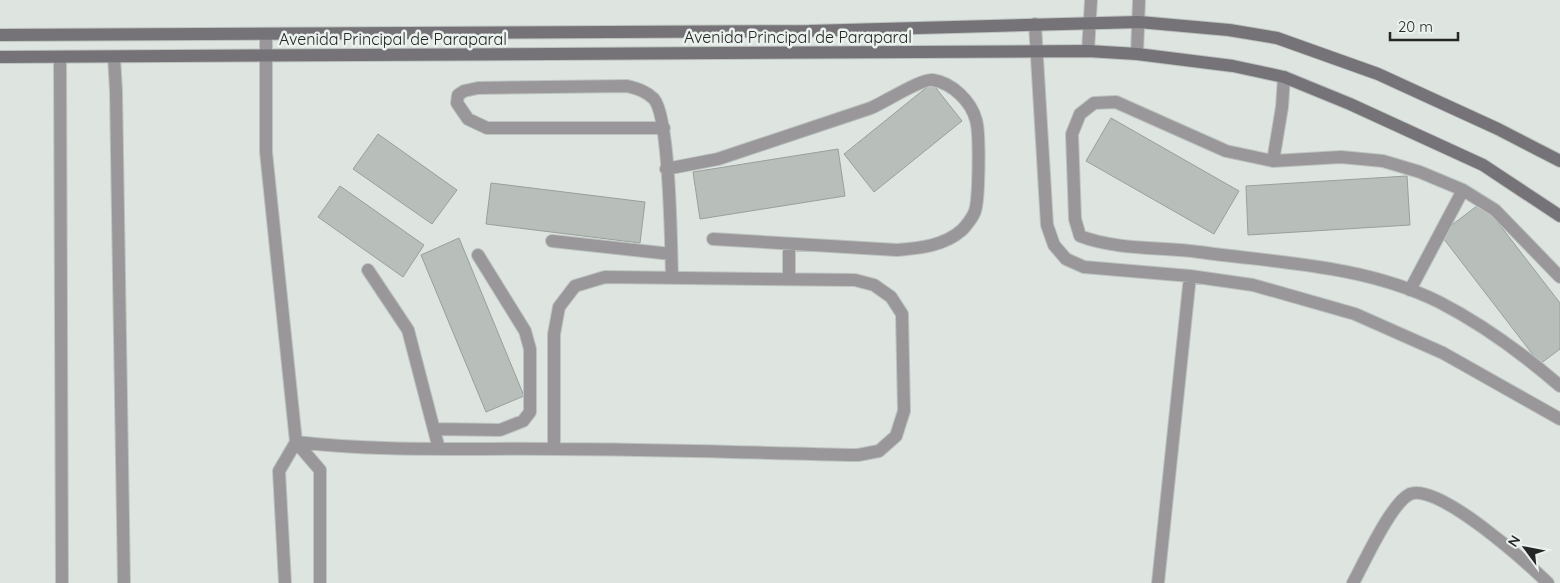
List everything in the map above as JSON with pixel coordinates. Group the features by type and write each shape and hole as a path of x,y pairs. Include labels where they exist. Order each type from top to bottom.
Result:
{"street":[{"path":"1088,51 1091,0"},
{"path":"1138,54 1139,0"},
{"name":"Avenida Principal de Paraparal","path":"0,35 809,31 1139,22 1229,30 1277,38 1378,74 1498,129 1560,161"},
{"path":"1035,24 1047,225 1054,244 1066,259 1084,267 1190,276 1253,285 1355,314 1443,353 1560,419"},
{"path":"266,34 266,152 296,442 320,470 320,583"},
{"name":"Avenida Principal de Paraparal","path":"0,57 1088,51 1138,54 1233,66 1284,77 1350,104 1482,165 1560,216"},
{"path":"0,64 20,57"},
{"path":"60,57 62,583"},
{"path":"114,57 124,583"},
{"path":"1273,161 1282,107 1284,77"},
{"path":"666,169 718,159 871,108 893,99 919,82 932,80 944,84 957,91 970,105 977,120 978,188 975,213 961,230 944,242 921,248 897,250 713,239"},
{"path":"664,128 487,128 468,120 457,103 458,95 464,90 478,88 627,86 642,90 655,100 664,128 672,278"},
{"path":"1560,277 1495,210 1463,190 1420,172 1383,161 1341,157 1273,161 1226,151 1116,102 1094,103 1080,114 1072,134 1075,219 1080,236 1096,242 1166,248 1325,268 1410,290 1439,303 1522,353 1560,386"},
{"path":"1410,290 1463,190"},
{"path":"552,241 671,254"},
{"path":"789,245 789,280"},
{"path":"434,429 500,430 523,421 530,412 530,349 525,331 478,255"},
{"path":"368,270 408,330 439,449"},
{"path":"1158,583 1190,276"},
{"path":"296,442 325,445 439,449 554,449 858,455 879,451 896,436 904,411 902,314 891,297 874,285 855,280 605,277 575,286 560,307 554,334 554,449"},
{"path":"285,583 278,472 296,442"},
{"path":"1353,583 1398,503 1411,494 1425,493 1444,501 1500,540 1548,583"}],"building":[{"path":"932,83 962,121 874,192 844,154"},
{"path":"1111,118 1239,191 1214,234 1086,161"},
{"path":"378,134 457,190 432,224 353,169"},
{"path":"838,149 845,196 700,219 693,172"},
{"path":"1407,176 1410,225 1248,235 1246,186"},
{"path":"491,183 645,202 640,243 486,224"},
{"path":"340,186 424,245 403,277 318,217"},
{"path":"1482,202 1560,303 1560,349 1540,364 1440,234"},
{"path":"459,238 524,396 486,412 421,255"}]}
